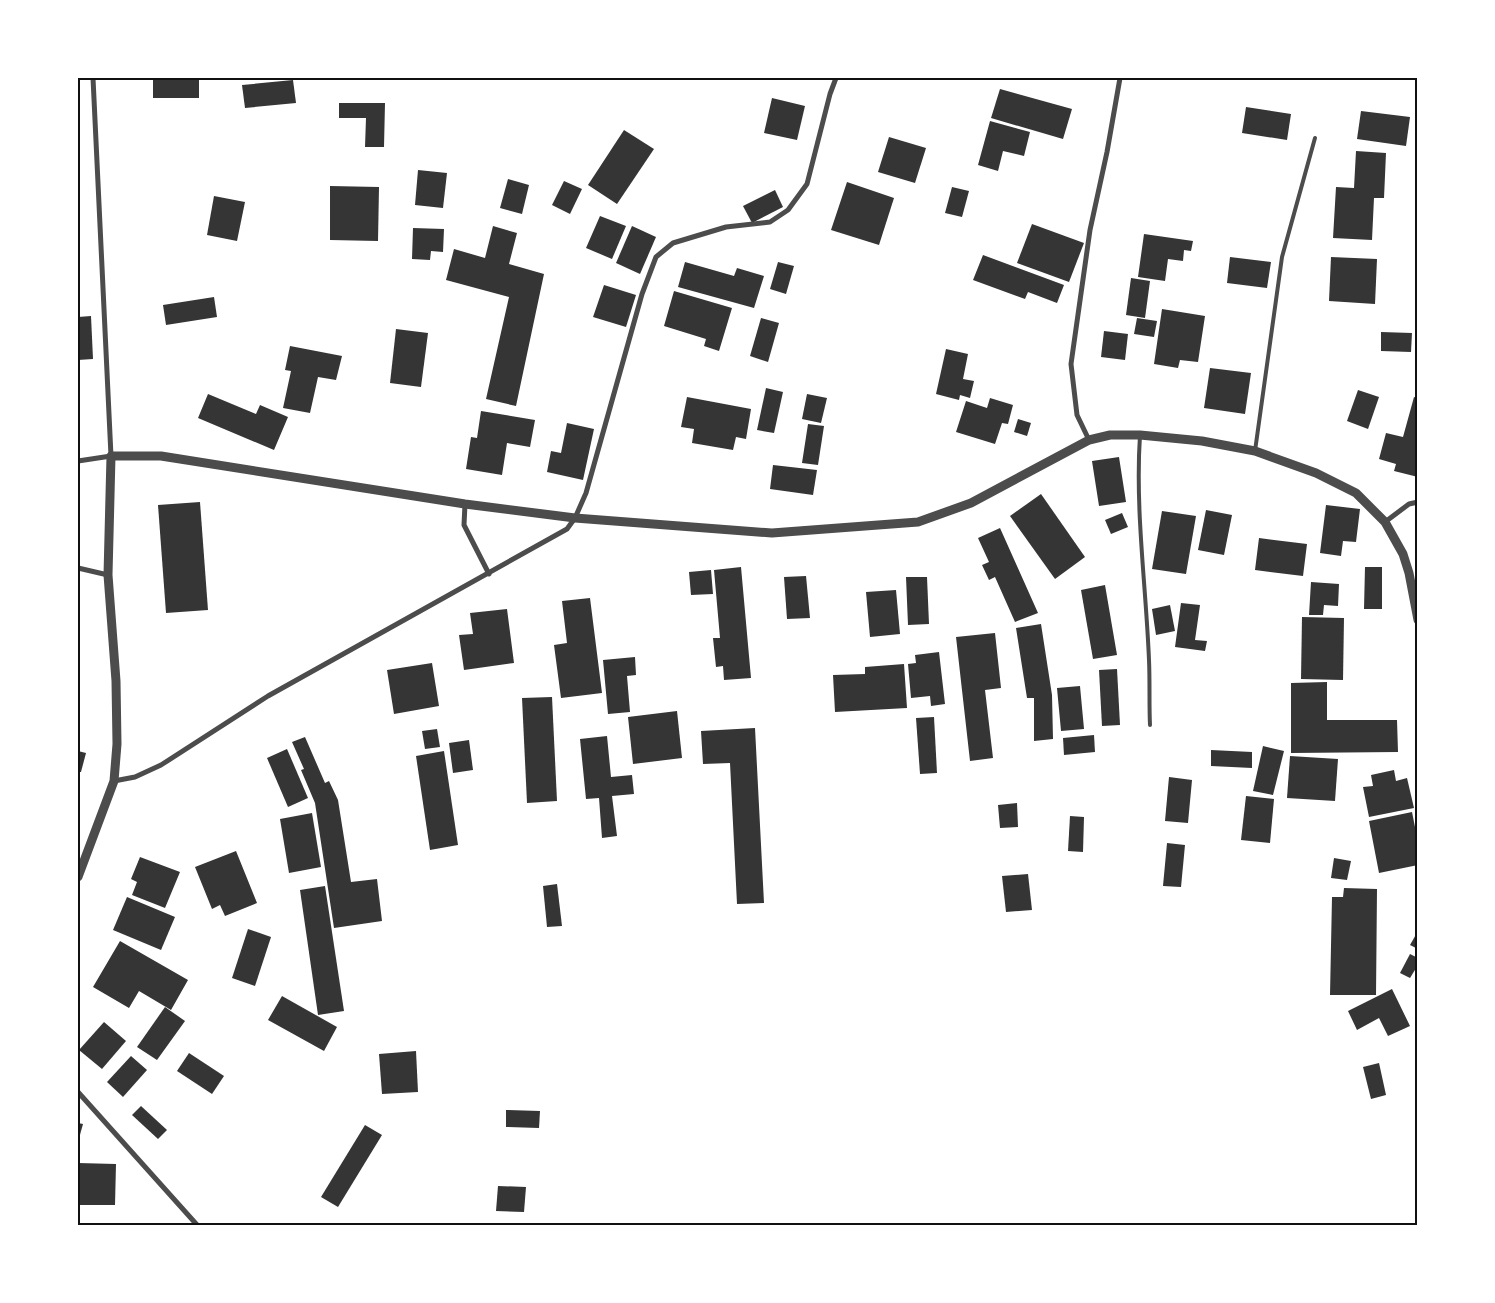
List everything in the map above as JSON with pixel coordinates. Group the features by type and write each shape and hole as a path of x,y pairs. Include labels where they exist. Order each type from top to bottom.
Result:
{"street":[{"path":"78,877 114,782 117,744 116,681 108,575 111,456 93,78"},
{"path":"114,782 136,777 161,765 268,696 567,529 575,518 586,493 642,294 656,257 673,243 726,227 770,222 788,210 807,184 830,94 836,78"},
{"path":"1089,440 1077,414 1071,364 1090,230 1107,152 1120,78"},
{"path":"78,460 111,456 161,456 465,504 575,518 772,533 918,522 971,503 1089,440 1110,435 1140,435 1202,441 1255,451 1316,473 1356,493 1385,522 1403,554 1415,588 1418,620"},
{"path":"1385,522 1409,504 1418,502"},
{"path":"465,504 464,525 489,574"},
{"path":"78,568 108,575"},
{"path":"78,1092 198,1226"}],"lane":[{"path":"1255,451 1282,257 1315,138"},
{"path":"1140,435 1138,469 1140,544 1149,660 1150,725"}],"building":[{"path":"153,78 199,78 199,98 153,98"},
{"path":"293,80 296,103 245,108 242,85"},
{"path":"1000,89 1072,109 1063,139 991,118"},
{"path":"772,98 805,106 797,140 764,133"},
{"path":"339,103 385,103 384,147 365,147 366,118 339,118"},
{"path":"1246,107 1291,114 1287,140 1242,133"},
{"path":"1361,111 1410,117 1406,146 1357,139"},
{"path":"990,121 1030,132 1024,156 1003,151 998,171 978,165"},
{"path":"624,130 654,149 617,204 588,185"},
{"path":"889,137 926,148 915,183 878,172"},
{"path":"1356,151 1386,153 1384,198 1374,198 1372,240 1333,238 1336,187 1354,188"},
{"path":"418,170 447,173 443,208 415,205"},
{"path":"508,179 529,185 522,214 500,208"},
{"path":"564,181 582,189 570,214 552,205"},
{"path":"847,182 894,198 879,245 831,230"},
{"path":"330,186 379,187 378,241 330,240"},
{"path":"952,187 969,191 962,217 945,213"},
{"path":"775,190 783,207 752,223 743,206"},
{"path":"214,196 245,202 237,241 207,235"},
{"path":"600,216 626,226 612,259 586,248"},
{"path":"1032,224 1084,243 1069,282 1017,263"},
{"path":"493,226 517,233 509,264 544,274 516,406 486,399 509,297 446,280 454,249 485,258"},
{"path":"632,226 656,237 640,274 616,263"},
{"path":"413,228 444,229 443,252 431,251 430,260 412,259"},
{"path":"1144,234 1193,241 1191,251 1184,250 1183,261 1168,259 1165,281 1138,277"},
{"path":"983,255 1064,285 1057,303 1028,292 1025,299 973,280"},
{"path":"1230,257 1271,262 1267,288 1227,283"},
{"path":"1331,257 1377,259 1375,304 1329,301"},
{"path":"685,262 734,276 737,268 764,276 754,308 678,287"},
{"path":"778,262 794,266 786,294 770,289"},
{"path":"1131,278 1150,281 1145,318 1126,315"},
{"path":"604,285 636,295 626,327 593,317"},
{"path":"674,291 732,308 719,351 704,346 706,339 664,326"},
{"path":"214,297 217,317 166,325 163,305"},
{"path":"1162,309 1205,316 1198,362 1180,360 1178,368 1154,364"},
{"path":"91,316 93,359 78,360 78,317"},
{"path":"761,318 779,323 768,362 750,356"},
{"path":"1137,318 1157,321 1154,337 1134,334"},
{"path":"396,329 428,333 421,387 390,383"},
{"path":"1104,331 1128,334 1125,360 1101,357"},
{"path":"1381,332 1412,333 1411,352 1381,351"},
{"path":"290,346 342,356 336,380 318,377 310,413 283,408 291,371 285,370"},
{"path":"946,349 968,354 963,379 974,381 970,398 960,395 959,400 936,394"},
{"path":"1210,368 1251,373 1245,414 1204,408"},
{"path":"766,388 783,392 774,433 757,430"},
{"path":"1358,390 1379,397 1368,429 1347,421"},
{"path":"208,394 256,414 260,405 288,417 274,450 198,418"},
{"path":"807,394 827,398 821,423 802,419"},
{"path":"687,397 751,409 746,439 736,437 733,450 692,443 694,429 681,427"},
{"path":"1414,397 1418,398 1418,477 1394,471 1396,464 1379,459 1386,433 1403,437"},
{"path":"990,398 1013,405 1008,424 1002,423 995,444 956,432 966,401 987,408"},
{"path":"481,411 535,420 530,447 507,443 502,475 466,469 471,437 477,438"},
{"path":"1018,419 1031,423 1027,436 1014,432"},
{"path":"567,423 594,429 583,480 547,472 551,451 561,453"},
{"path":"808,424 824,426 818,465 802,463"},
{"path":"1119,457 1126,502 1099,506 1092,461"},
{"path":"773,465 817,470 813,495 770,489"},
{"path":"1041,494 1085,557 1055,579 1010,516"},
{"path":"200,502 208,610 166,613 158,505"},
{"path":"1326,505 1360,509 1356,542 1343,541 1341,556 1320,553"},
{"path":"1206,510 1232,515 1224,555 1198,550"},
{"path":"1162,511 1196,516 1186,574 1152,569"},
{"path":"1122,513 1128,527 1111,534 1105,520"},
{"path":"1000,528 1038,613 1015,622 995,577 989,580 982,565 989,562 978,538"},
{"path":"1259,538 1307,544 1303,576 1255,570"},
{"path":"741,567 751,678 724,680 723,666 716,667 713,638 720,638 714,570"},
{"path":"1365,567 1382,567 1382,609 1364,609"},
{"path":"711,570 713,594 691,595 689,572"},
{"path":"806,576 810,618 787,619 784,577"},
{"path":"906,577 927,577 929,624 908,625"},
{"path":"1311,582 1339,584 1338,606 1324,605 1323,615 1309,615"},
{"path":"1105,585 1117,655 1093,659 1081,590"},
{"path":"896,590 900,634 870,637 866,592"},
{"path":"590,598 602,693 561,698 554,645 567,643 562,601"},
{"path":"1181,603 1200,605 1195,640 1207,641 1205,651 1175,647"},
{"path":"1170,605 1175,631 1156,635 1152,609"},
{"path":"507,609 514,663 464,670 459,635 473,634 470,613"},
{"path":"1302,617 1344,618 1343,680 1301,679"},
{"path":"1041,624 1052,695 1053,739 1034,741 1034,698 1027,698 1016,628"},
{"path":"995,633 1001,688 985,690 993,758 970,761 956,637"},
{"path":"939,652 945,704 931,706 930,696 911,698 908,664 916,663 915,655"},
{"path":"635,657 636,675 627,676 630,712 608,714 603,660"},
{"path":"432,663 439,706 394,714 387,670"},
{"path":"904,664 907,708 835,712 833,675 865,674 865,667"},
{"path":"1117,669 1120,725 1102,726 1099,670"},
{"path":"1327,682 1327,720 1397,720 1398,752 1291,753 1291,683"},
{"path":"1080,686 1084,729 1061,731 1057,688"},
{"path":"552,697 557,801 527,803 522,698"},
{"path":"677,711 682,758 633,764 628,717"},
{"path":"934,717 937,773 920,774 916,718"},
{"path":"755,728 764,903 737,904 730,763 703,764 701,731"},
{"path":"437,729 440,747 425,749 422,731"},
{"path":"1094,735 1095,752 1064,755 1063,738"},
{"path":"607,736 611,777 632,775 634,794 612,796 617,836 602,838 599,798 586,799 580,739"},
{"path":"305,737 325,783 329,781 338,800 351,882 377,879 382,921 334,928 315,803 301,770 304,769 292,742"},
{"path":"469,740 473,770 453,773 449,743"},
{"path":"1263,746 1284,751 1273,795 1253,791"},
{"path":"287,749 308,798 288,807 267,758"},
{"path":"1211,750 1252,752 1252,768 1211,766"},
{"path":"78,751 86,753 81,772 78,772"},
{"path":"444,751 458,845 430,850 416,756"},
{"path":"1290,756 1338,759 1335,801 1287,798"},
{"path":"1394,770 1396,781 1407,778 1414,808 1369,817 1363,787 1373,786 1371,775"},
{"path":"1169,777 1192,780 1188,823 1165,821"},
{"path":"1246,796 1274,799 1270,843 1241,840"},
{"path":"1017,803 1018,827 1000,828 998,805"},
{"path":"1412,812 1415,827 1418,826 1418,865 1379,873 1369,821"},
{"path":"312,813 321,867 289,873 280,819"},
{"path":"1070,816 1084,817 1083,852 1068,851"},
{"path":"1167,843 1185,845 1181,887 1163,886"},
{"path":"236,851 257,903 225,916 220,905 212,909 195,867"},
{"path":"140,857 180,872 165,908 132,895 137,882 131,879"},
{"path":"1334,858 1351,861 1347,880 1331,878"},
{"path":"1028,874 1032,910 1006,912 1002,876"},
{"path":"557,884 562,926 547,927 543,886"},
{"path":"325,886 344,1011 318,1015 300,890"},
{"path":"1344,888 1377,889 1376,995 1330,995 1332,897 1343,897"},
{"path":"127,897 175,917 161,950 113,930"},
{"path":"248,929 271,937 255,986 232,978"},
{"path":"1418,931 1418,949 1410,945"},
{"path":"120,941 188,980 171,1010 139,991 129,1008 93,987"},
{"path":"1410,954 1418,958 1418,965 1410,978 1400,973"},
{"path":"1392,989 1410,1026 1388,1036 1379,1018 1357,1030 1348,1011"},
{"path":"282,996 337,1027 324,1051 268,1020"},
{"path":"165,1007 185,1021 157,1060 137,1047"},
{"path":"104,1022 126,1041 102,1069 79,1050"},
{"path":"416,1051 418,1092 382,1094 379,1054"},
{"path":"189,1053 224,1076 212,1094 177,1071"},
{"path":"131,1056 147,1070 123,1097 107,1082"},
{"path":"1379,1063 1386,1095 1371,1099 1363,1067"},
{"path":"141,1106 167,1130 158,1139 132,1115"},
{"path":"506,1110 540,1111 539,1128 506,1127"},
{"path":"78,1123 83,1124 78,1142"},
{"path":"365,1125 382,1135 338,1207 321,1197"},
{"path":"78,1163 116,1164 115,1205 78,1205"},
{"path":"498,1186 526,1187 524,1212 496,1211"}]}
